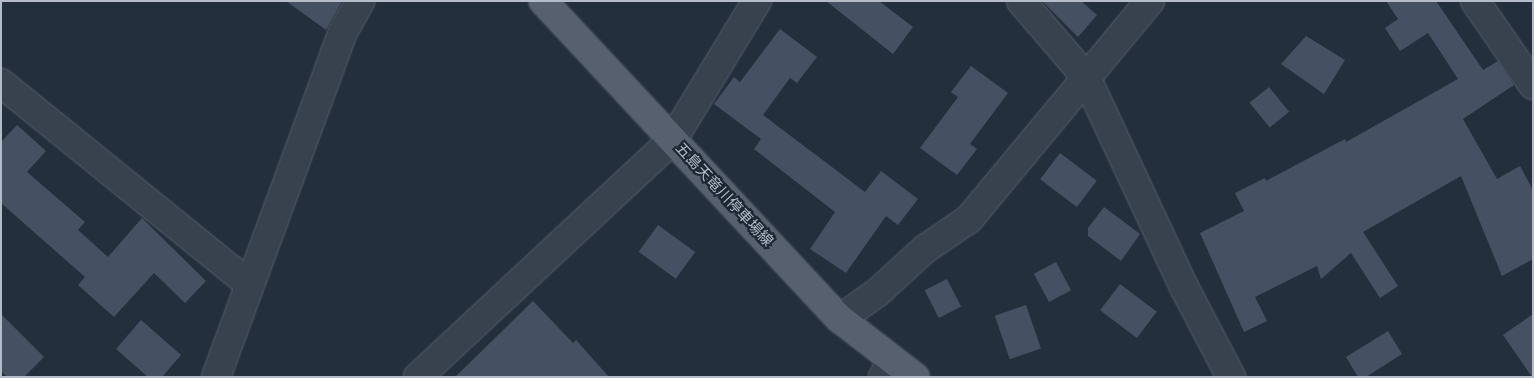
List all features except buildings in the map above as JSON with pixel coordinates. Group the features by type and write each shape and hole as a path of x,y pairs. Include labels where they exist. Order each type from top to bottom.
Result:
{"main road":[{"name":"五島天竜川停車場線","path":"543,1 888,369 915,377"}],"street":[{"path":"216,377 342,34 360,1"},
{"path":"418,377 673,139 757,1"},
{"path":"1021,1 1086,77 1184,287 1231,377"},
{"path":"840,319 878,292 925,249 969,219 1150,1"},
{"path":"1475,1 1533,85"},
{"path":"1,83 249,284"}]}
